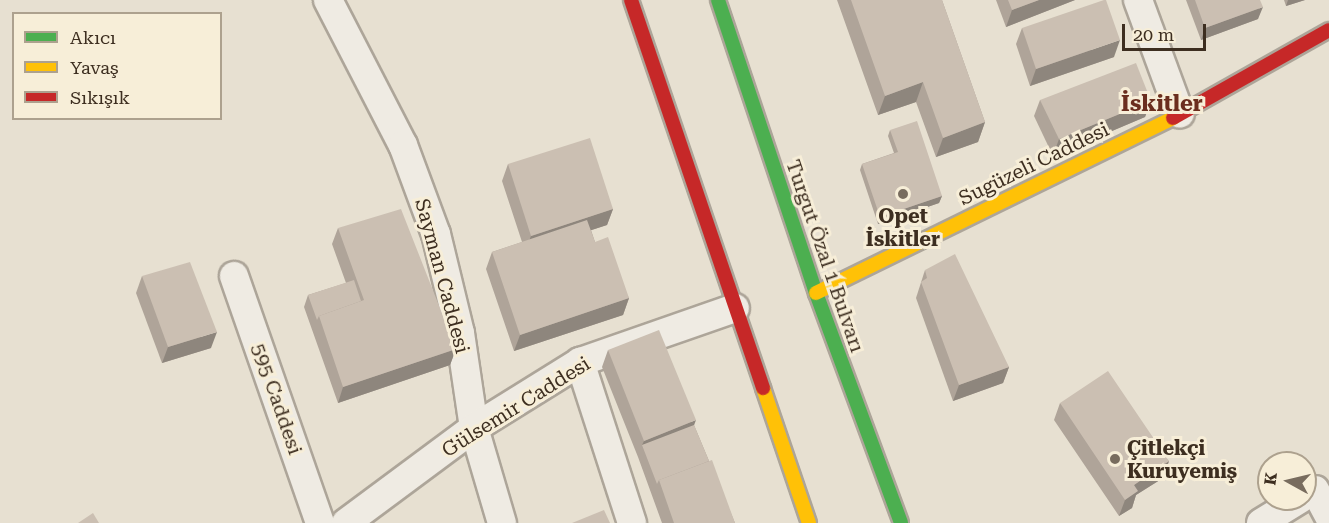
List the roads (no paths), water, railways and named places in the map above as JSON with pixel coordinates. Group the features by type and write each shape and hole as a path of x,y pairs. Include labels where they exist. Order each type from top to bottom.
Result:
{"main road":[{"path":"631,0 809,523"},
{"name":"Turgut Özal 1 Bulvarı","path":"718,0 816,293 901,523"},
{"name":"Sugüzeli Caddesi","path":"816,293 1180,114 1329,30"}],"street":[{"name":"Sayman Caddesi","path":"328,0 403,145 436,234 460,333 474,428 502,523"},
{"path":"1138,0 1180,114"},
{"name":"595 Caddesi","path":"234,276 320,523"},
{"name":"Gülsemir Caddesi","path":"346,523 474,428 580,362 735,308"},
{"path":"580,362 632,523"},
{"path":"1317,498 1329,516"},
{"path":"1261,523 1280,511"}],"place":[{"name":"Opet İskitler","path":"903,194"},
{"name":"Çitlekçi Kuruyemiş","path":"1115,459"}],"district":[{"name":"İskitler","path":"1162,104"}]}
